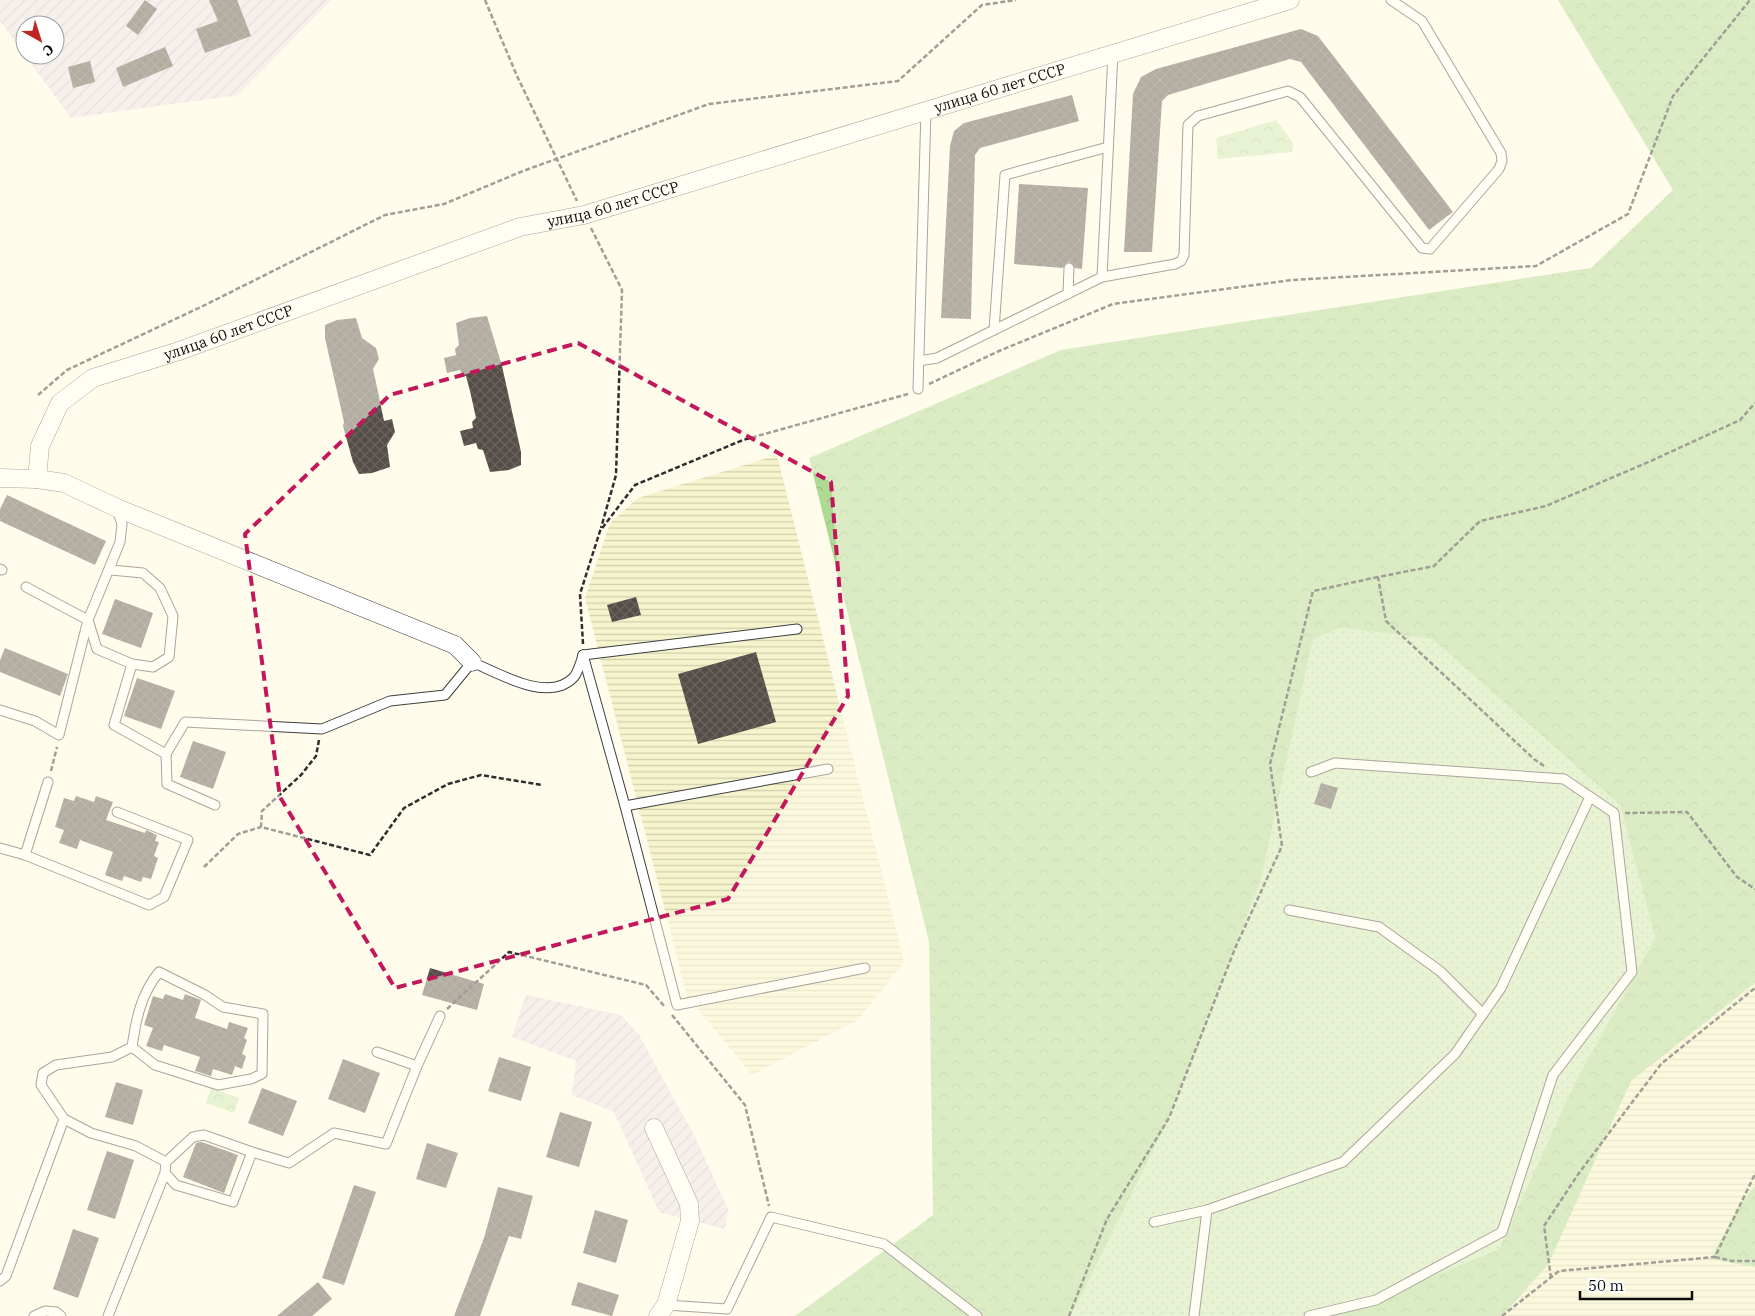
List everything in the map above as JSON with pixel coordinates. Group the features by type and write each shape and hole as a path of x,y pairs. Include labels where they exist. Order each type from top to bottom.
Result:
{"street":[{"name":"улица 60 лет СССР","path":"37,479 40,446 60,403 93,378 188,347 520,227 584,215 1290,0"},
{"path":"0,478 37,479 64,483 117,508 455,645 472,662"},
{"path":"654,1128 689,1204 690,1212 690,1221 662,1311"}],"lane":[{"path":"919,362 937,358 1102,277 1175,264 1181,261 1184,255 1188,124 1198,116 1288,91 1300,97 1422,248 1430,249 1499,169 1502,161 1501,153 1422,21 1391,0"},
{"path":"1102,277 1113,53"},
{"path":"918,389 926,110"},
{"path":"994,330 1005,175 1108,146"},
{"path":"1068,294 1069,268"},
{"path":"0,710 35,721 59,735 88,620 111,570 120,542 122,524 117,508"},
{"path":"26,587 88,620 96,649 132,664 153,668 169,657 173,616 160,588 144,573 111,570"},
{"path":"583,656 797,629"},
{"path":"215,806 167,784 166,754 185,722 322,729 390,701 445,695 472,662 531,687 558,686 574,677 583,656"},
{"path":"583,656 626,806 677,1005 866,968"},
{"path":"132,664 114,725 166,754"},
{"path":"1309,1316 1376,1300 1502,1232 1553,1074 1632,972 1614,813 1564,779 1335,763 1311,772"},
{"path":"626,806 828,769"},
{"path":"25,855 48,782"},
{"path":"1154,1222 1206,1210 1343,1162 1455,1054 1501,988 1590,797"},
{"path":"0,848 25,855 148,905 164,898 188,840 117,812"},
{"path":"1289,910 1380,927 1440,971 1483,1014"},
{"path":"159,972 205,995 223,1007 263,1014 262,1074 251,1079 218,1085 154,1065 132,1047 136,1019 147,986 159,972"},
{"path":"108,1316 165,1173 166,1162 193,1137 204,1135 289,1163 334,1133 386,1144 417,1066 440,1016"},
{"path":"132,1047 112,1057 56,1065 43,1073 41,1085 64,1119 91,1133 136,1146 166,1162"},
{"path":"377,1052 417,1066"},
{"path":"0,1281 6,1276 64,1119"},
{"path":"165,1173 176,1186 233,1202 252,1152"},
{"path":"1194,1316 1206,1210"},
{"path":"662,1311 726,1309 771,1217 884,1244 977,1316"},
{"path":"34,1316 45,1311 56,1312 61,1316"}],"path":[{"path":"485,0 517,76 622,290 616,475 580,594 583,656"},
{"path":"38,395 67,370 203,306 385,215 444,204 557,159 709,104 898,81 982,5 1016,0"},
{"path":"600,531 635,485 743,440 898,398 999,351 1113,304 1292,280 1536,266 1628,214 1673,96 1750,0"},
{"path":"1069,1316 1108,1219 1169,1118 1236,946 1282,846 1270,764 1313,591 1378,576 1434,566 1480,521 1546,506 1635,468 1740,420 1755,403"},
{"path":"1378,576 1386,621 1534,759 1564,779"},
{"path":"261,827 262,811 301,775 316,756 322,729"},
{"path":"48,782 59,735"},
{"path":"204,867 238,834 261,827 370,855 404,808 448,784 481,775 542,785"},
{"path":"1614,813 1687,812 1737,877 1755,888"},
{"path":"440,1016 509,952 646,985 745,1105 771,1217"},
{"path":"1551,1278 1544,1226 1579,1173 1661,1064 1755,988"},
{"path":"1715,1256 1755,1174"},
{"path":"1502,1316 1559,1271 1715,1256 1732,1261 1755,1261"}],"highlighted area":[{"path":"578,343 831,482 848,696 728,899 395,988 280,797 245,534 390,395"}],"shaded area":[{"path":"0,0 331,0 238,95 71,118 32,65 65,65 65,15 15,15 15,41 0,21"},
{"path":"526,995 621,1015 639,1035 695,1137 728,1209 725,1229 659,1212 614,1112 572,1095 576,1061 512,1037"}],"green space":[{"path":"1558,0 1755,0 1755,983 1631,1081 1548,1265 1502,1316 1336,1316 1499,1249 1574,1084 1655,938 1620,805 1432,639 1341,628 1313,639 1261,880 1165,1127 1071,1316 795,1316 933,1215 929,942 809,458 1061,350 1591,268 1673,190"},
{"path":"1276,120 1293,143 1292,152 1218,159 1216,138"},
{"path":"777,455 904,962 858,1020 752,1075 687,996 585,598 610,523 638,498"},
{"path":"1341,628 1432,639 1620,805 1655,938 1574,1084 1499,1249 1336,1316 1071,1316 1165,1127 1261,880 1313,639"},
{"path":"1755,983 1755,1186 1741,1202 1710,1258 1755,1267 1755,1316 1502,1316 1548,1265 1631,1081"},
{"path":"211,1088 239,1098 234,1113 206,1103"},
{"path":"1755,1186 1755,1267 1710,1259 1741,1202"}],"building":[{"path":"145,0 157,9 138,35 126,26"},
{"path":"209,0 237,0 251,36 205,53 196,29 218,21"},
{"path":"1301,29 1318,36 1453,212 1429,230 1301,62 1290,59 1168,95 1162,101 1152,252 1124,252 1133,94 1141,77 1156,69"},
{"path":"165,47 173,66 123,87 116,68"},
{"path":"90,61 95,82 73,88 68,67"},
{"path":"1072,95 1079,121 980,148 975,155 971,319 941,318 950,146 954,131 964,123"},
{"path":"1019,184 1088,188 1082,269 1075,268 1070,262 1066,263 1063,268 1014,264"},
{"path":"487,316 502,366 521,452 521,465 509,470 490,472 483,450 478,449 476,443 464,446 460,431 473,428 472,422 476,418 470,391 466,376 462,376 460,370 447,373 444,358 456,355 455,349 459,345 456,323 470,318"},
{"path":"356,318 362,338 376,348 379,359 373,369 384,421 392,419 395,432 387,445 390,467 372,473 359,474 353,462 343,426 344,422 325,338 325,325 337,320"},
{"path":"7,495 106,541 95,565 0,521 0,509"},
{"path":"636,597 641,615 612,622 607,605"},
{"path":"115,599 153,613 141,648 102,634"},
{"path":"5,648 68,674 60,696 0,672 0,660"},
{"path":"756,652 776,722 698,744 678,674"},
{"path":"137,678 175,691 161,729 124,716"},
{"path":"193,741 226,752 213,789 180,777"},
{"path":"1321,783 1338,788 1331,809 1314,804"},
{"path":"76,796 94,802 96,796 113,802 106,820 145,833 146,830 157,835 155,841 159,842 154,856 158,858 151,879 143,877 141,882 124,876 122,881 105,875 113,852 80,840 77,849 59,843 64,830 55,827 64,798 74,801"},
{"path":"430,968 484,984 477,1010 422,995"},
{"path":"165,994 183,1000 185,994 201,1000 195,1018 227,1029 229,1022 248,1028 244,1038 247,1040 242,1054 246,1056 242,1069 235,1066 232,1075 213,1069 211,1076 195,1071 200,1057 164,1045 162,1051 146,1046 153,1028 144,1025 153,996 163,999"},
{"path":"499,1057 531,1067 521,1101 488,1091"},
{"path":"343,1059 380,1073 365,1113 328,1099"},
{"path":"116,1082 143,1090 133,1125 105,1117"},
{"path":"262,1088 297,1101 283,1136 248,1123"},
{"path":"560,1112 592,1122 579,1167 546,1157"},
{"path":"202,1142 238,1155 224,1193 183,1177 196,1143"},
{"path":"427,1143 458,1153 446,1188 416,1179"},
{"path":"107,1151 134,1160 115,1219 87,1210"},
{"path":"354,1185 376,1192 344,1285 322,1278"},
{"path":"498,1187 533,1196 521,1239 509,1236 480,1316 454,1316 484,1238"},
{"path":"595,1210 628,1220 616,1263 583,1253"},
{"path":"73,1229 99,1238 78,1298 53,1289"},
{"path":"318,1282 332,1299 312,1316 277,1316"},
{"path":"578,1282 619,1295 612,1316 571,1305"}]}
